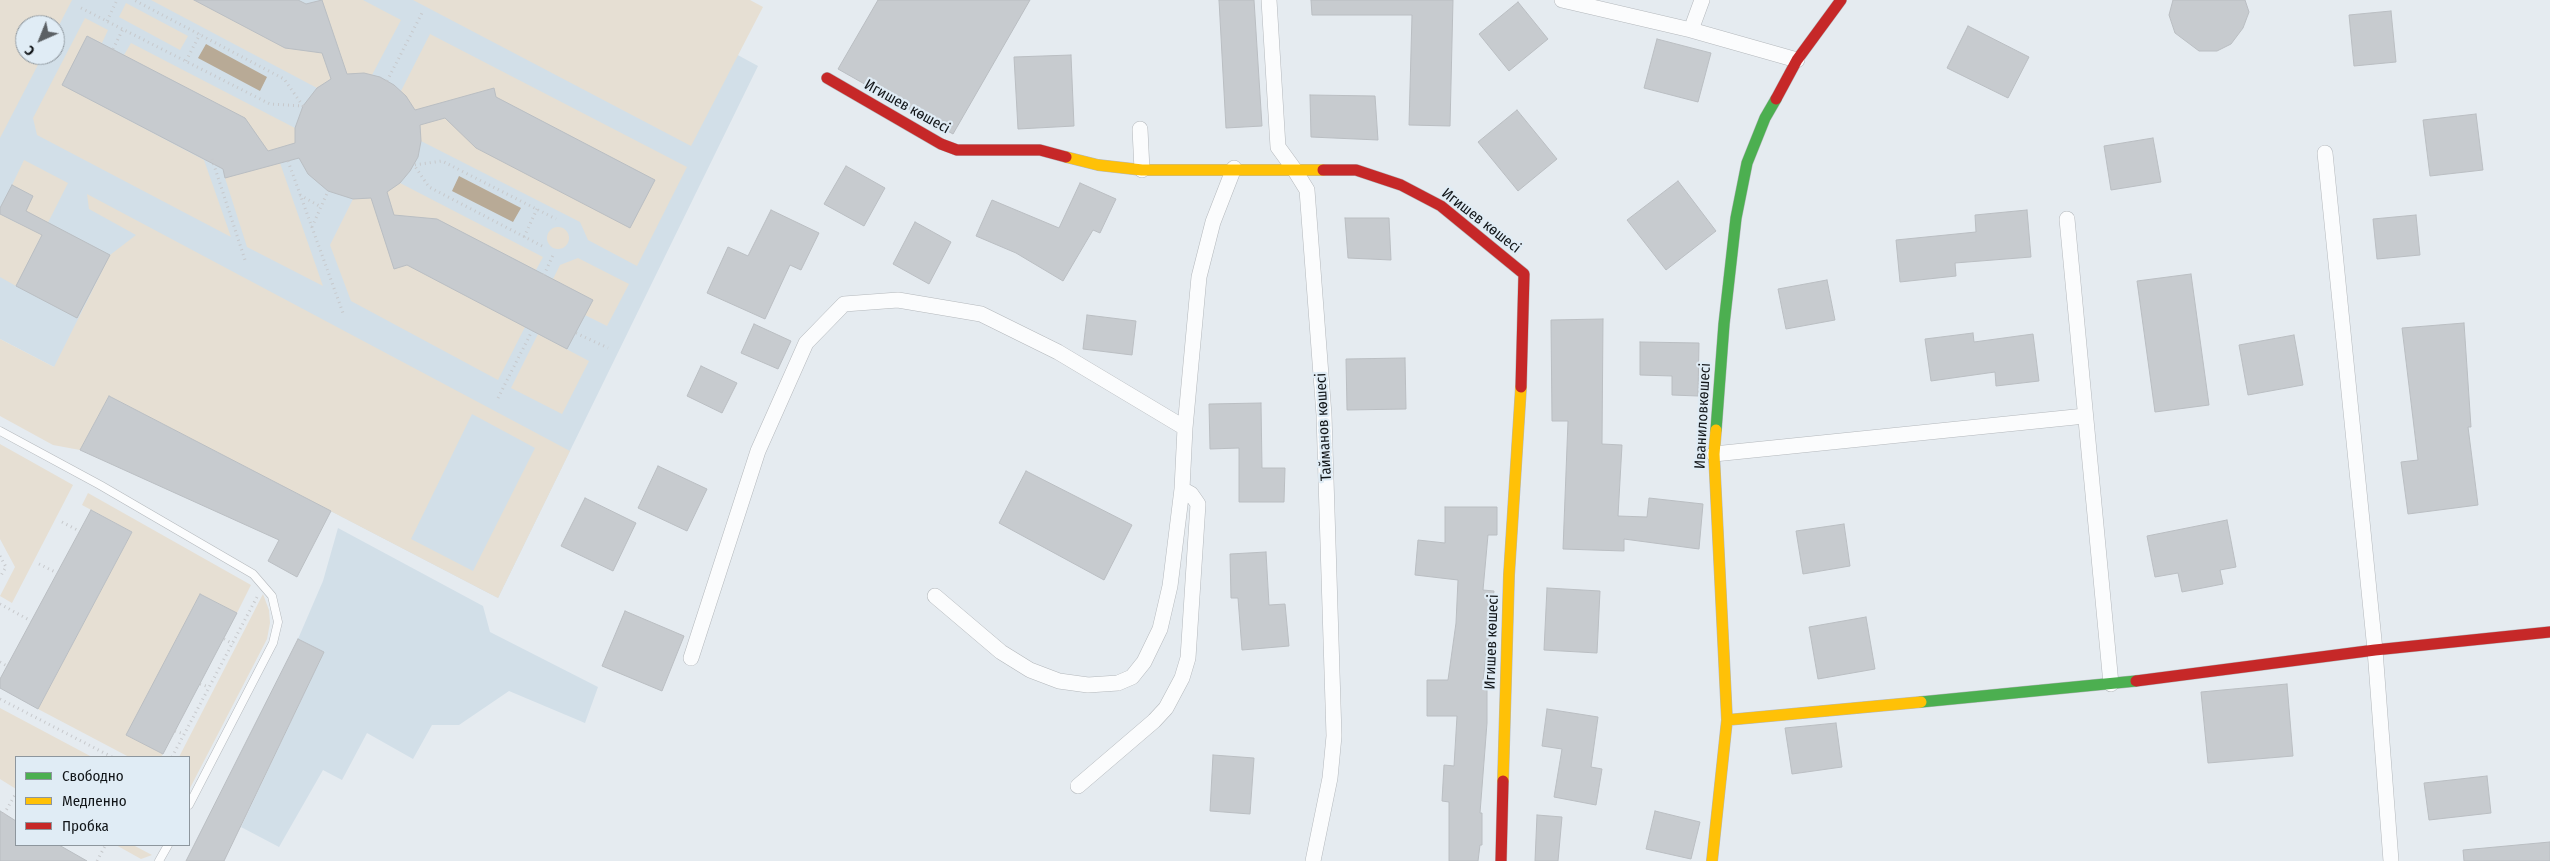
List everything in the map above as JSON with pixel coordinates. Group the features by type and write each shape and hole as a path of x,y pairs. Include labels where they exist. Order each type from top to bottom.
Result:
{"street":[{"name":"Тайманов көшесі","path":"1269,0 1278,147 1294,168 1307,190 1324,415 1334,736 1330,778 1313,861"},
{"path":"1562,0 1691,30 1797,60"},
{"path":"1691,30 1702,0"},
{"name":"Иваниловкөшесі","path":"1712,861 1728,720 1714,454 1736,218 1747,163 1766,118 1797,60 1841,0"},
{"name":"Игишев көшесі","path":"827,78 941,144 957,150 1040,150 1098,165 1142,170 1294,168 1356,170 1401,184 1441,206 1524,274 1520,421 1509,575 1501,861"},
{"path":"1140,129 1142,170"},
{"path":"2325,153 2375,650 2391,861"},
{"path":"935,596 1001,652 1030,670 1058,681 1088,684 1118,683 1132,677 1144,662 1160,629 1170,586 1182,489 1185,428 1199,277 1214,222 1234,168"},
{"path":"2067,218 2111,684"},
{"path":"691,658 758,451 806,343 844,304 898,300 981,314 1058,352 1185,428"},
{"path":"1714,454 2085,416"},
{"path":"1078,786 1154,721 1166,708 1182,678 1188,658 1198,504 1191,494 1182,489"},
{"path":"1728,720 2111,684 2375,650 2550,632"}],"lane":[{"path":"0,431 253,574 272,596 278,622 273,643 190,803"},
{"path":"159,861 167,846"}],"path":[{"path":"107,21 117,0"},
{"path":"81,8 270,104 303,106 284,79 134,0"},
{"path":"387,81 422,13"},
{"path":"113,50 123,29"},
{"path":"186,61 200,34"},
{"path":"212,159 245,260"},
{"path":"288,161 343,313"},
{"path":"542,246 429,187 414,165 442,161 556,219"},
{"path":"312,227 328,191"},
{"path":"300,195 321,207"},
{"path":"524,237 537,209"},
{"path":"544,274 553,256"},
{"path":"498,398 532,331"},
{"path":"576,333 608,348"},
{"path":"62,522 79,531"},
{"path":"0,556 6,567 0,577"},
{"path":"39,564 57,573"},
{"path":"173,756 263,585"},
{"path":"0,604 31,621"},
{"path":"224,639 232,644"},
{"path":"0,662 7,666"},
{"path":"200,684 209,687"},
{"path":"0,699 110,756"},
{"path":"175,730 184,734"},
{"path":"4,814 15,795"},
{"path":"97,861 105,846"}],"shaded area":[{"path":"0,0 636,0 758,66 498,598 0,339"},
{"path":"0,0 72,0 64,15 15,15 15,65 38,65 0,138"},
{"path":"151,0 194,0 285,48 322,53 331,79 317,88"},
{"path":"322,0 363,0 401,20 372,75 347,74"},
{"path":"413,0 750,0 763,7 691,146"},
{"path":"126,3 188,36 180,50 119,17"},
{"path":"85,18 108,30 102,43 87,36 62,85 204,160 231,237 37,135 33,118 61,65 65,65 65,56"},
{"path":"430,34 687,167 637,266 588,240 580,222 421,141 420,125 445,118 630,228 655,180 496,97 493,89 415,110 401,91"},
{"path":"131,43 295,128 295,143 268,151 245,118 124,55"},
{"path":"206,44 267,77 260,91 198,58"},
{"path":"24,160 68,183 16,286 0,277 0,214 19,224 33,196 12,185"},
{"path":"280,163 323,286 247,247 225,178"},
{"path":"459,176 521,208 513,222 452,191"},
{"path":"400,183 543,257 536,270 437,219 394,215 387,192"},
{"path":"87,194 570,451 498,598 109,396 80,450 53,445 0,416 0,339 54,367 110,255 136,235 89,209","holes":["472,414 535,448 473,571 411,539"]},
{"path":"371,198 394,269 407,265 525,327 498,380 351,301 330,245 353,199"},
{"path":"558,227 566,230 569,238 566,246 558,249 550,246 547,238 550,230"},
{"path":"578,258 629,284 607,326 585,315 593,300 553,279 560,265"},
{"path":"538,334 589,361 562,414 511,388"},
{"path":"0,444 73,485 12,603 0,596 15,567 0,539"},
{"path":"88,493 251,585 237,613 200,594 127,735 163,754 162,756 127,756 38,709 132,532 82,505"},
{"path":"338,528 483,606 490,632 598,687 585,723 509,691 459,725 432,725 413,759 367,733 342,780 323,770 279,847 241,827 324,652 298,639 323,581"},
{"path":"263,594 269,610 270,623 267,639 190,788 190,756 180,756"},
{"path":"0,708 90,756 15,756 15,788 0,779"},
{"path":"118,846 135,846 152,855 141,859"}],"building":[{"path":"194,0 298,0 306,4 322,0 347,74 364,73 380,77 394,85 406,96 415,110 494,88 496,97 655,180 630,228 476,148 445,118 420,125 421,141 418,157 400,183 387,192 394,215 437,219 593,300 567,349 407,265 394,269 371,198 353,199 328,191 308,174 299,158 225,178 223,169 62,85 87,36 245,118 268,151 295,143 295,128 303,106 317,88 331,79 322,53 285,48"},
{"path":"878,0 1030,0 953,134 838,69"},
{"path":"1219,0 1254,0 1262,126 1226,128"},
{"path":"1311,0 1453,0 1450,126 1409,125 1412,15 1312,15"},
{"path":"2173,0 2245,0 2249,12 2243,28 2231,44 2217,51 2199,51 2175,33 2169,15"},
{"path":"1518,2 1548,39 1509,71 1479,34"},
{"path":"2391,11 2396,62 2354,66 2349,15"},
{"path":"1968,26 2029,57 2008,98 1947,68"},
{"path":"1657,39 1711,53 1698,102 1644,88"},
{"path":"1071,55 1074,126 1018,129 1014,57"},
{"path":"1310,95 1375,96 1378,140 1311,137"},
{"path":"1517,110 1557,159 1518,191 1478,142"},
{"path":"2476,114 2483,170 2430,176 2423,120"},
{"path":"2153,138 2161,182 2111,190 2104,146"},
{"path":"846,166 885,188 864,226 824,204"},
{"path":"1678,181 1716,231 1666,270 1627,220"},
{"path":"1080,183 1116,199 1100,233 1093,230 1063,281 1016,253 976,236 992,200 1059,228"},
{"path":"12,185 33,196 26,211 110,255 77,318 16,286 42,235 0,214 0,208"},
{"path":"771,210 819,233 801,270 790,265 765,319 707,293 728,247 748,256"},
{"path":"2027,210 2031,257 1955,263 1956,276 1900,282 1896,240 1976,232 1975,215"},
{"path":"2416,215 2420,255 2377,259 2373,219"},
{"path":"1345,218 1389,218 1391,260 1348,258"},
{"path":"915,222 951,242 929,284 893,264"},
{"path":"2191,274 2209,405 2155,412 2137,281"},
{"path":"1827,280 1835,320 1786,329 1778,289"},
{"path":"1087,315 1136,321 1132,355 1083,349"},
{"path":"1603,319 1602,444 1622,445 1618,516 1647,517 1649,498 1703,504 1699,549 1624,539 1624,551 1563,549 1568,421 1552,421 1551,320"},
{"path":"2464,323 2471,427 2468,427 2478,505 2408,514 2401,462 2418,460 2402,328"},
{"path":"754,324 791,341 778,369 741,353"},
{"path":"1973,333 1974,342 2033,334 2039,381 1996,386 1995,372 1931,381 1925,339"},
{"path":"2294,335 2303,385 2248,395 2239,345"},
{"path":"1640,342 1699,343 1698,396 1672,395 1672,376 1640,375"},
{"path":"1405,358 1406,409 1347,410 1346,359"},
{"path":"701,366 737,383 722,413 687,396"},
{"path":"109,396 331,511 297,577 268,561 279,540 80,450"},
{"path":"1261,403 1262,468 1285,468 1284,502 1239,502 1239,448 1210,449 1209,404"},
{"path":"658,466 707,489 687,531 638,508"},
{"path":"1026,471 1132,525 1104,580 999,523"},
{"path":"585,498 636,523 613,571 561,546"},
{"path":"1445,507 1497,507 1497,535 1488,535 1483,590 1494,591 1483,680 1487,680 1487,723 1480,813 1482,813 1482,845 1480,845 1478,861 1449,861 1449,802 1442,801 1444,765 1454,766 1457,716 1427,716 1427,680 1448,680 1456,623 1458,580 1415,575 1418,540 1445,543"},
{"path":"91,510 132,532 38,709 0,688 0,679"},
{"path":"2227,520 2236,567 2220,570 2223,584 2182,592 2178,573 2155,577 2147,536"},
{"path":"1844,524 1850,566 1803,574 1796,531"},
{"path":"1266,552 1269,605 1285,604 1289,646 1242,650 1238,598 1231,598 1230,554"},
{"path":"1547,588 1600,591 1597,653 1544,650"},
{"path":"200,594 237,613 163,754 126,735"},
{"path":"625,611 684,636 662,691 602,666"},
{"path":"1866,617 1875,669 1818,679 1809,627"},
{"path":"298,639 324,652 224,861 186,861"},
{"path":"2287,684 2293,756 2208,763 2201,692"},
{"path":"1547,709 1598,717 1591,767 1602,769 1596,805 1554,797 1562,749 1542,746"},
{"path":"1836,723 1842,767 1792,774 1785,728"},
{"path":"1213,755 1254,758 1250,814 1210,811"},
{"path":"2487,776 2491,813 2429,820 2424,783"},
{"path":"0,811 15,820 15,846 61,846 87,861 0,861"},
{"path":"1655,811 1700,822 1691,859 1646,849"},
{"path":"1537,815 1562,817 1558,861 1535,861"},
{"path":"2550,842 2550,861 2464,861 2463,850"}],"traffic: fast":[{"path":"1716,430 1724,324 1736,218 1747,163 1765,118 1776,99"},
{"path":"1921,702 2136,681"}],"traffic: slow":[{"path":"1066,157 1098,165 1142,170 1323,170"},
{"path":"1503,781 1509,575 1521,387"},
{"path":"1712,861 1727,720 1714,454 1716,430"},
{"path":"1727,720 1921,702"}],"traffic: jam":[{"path":"1776,99 1797,60 1841,0"},
{"path":"827,78 941,144 957,150 1040,150 1066,157"},
{"path":"1323,170 1356,170 1401,185 1441,206 1524,274 1521,387"},
{"path":"2136,681 2375,650 2550,632"},
{"path":"1501,861 1503,781"}]}
